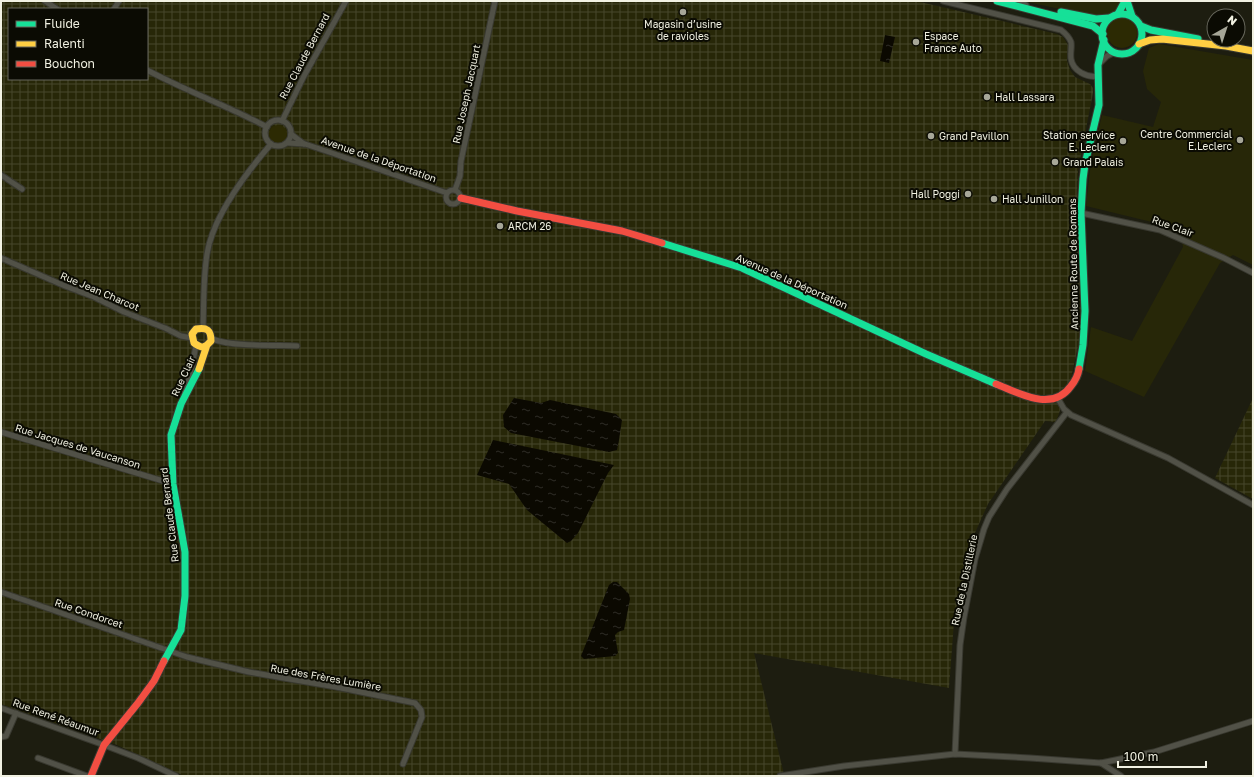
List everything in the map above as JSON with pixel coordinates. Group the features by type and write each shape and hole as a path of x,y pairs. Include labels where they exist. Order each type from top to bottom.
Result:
{"street":[{"path":"45,1 56,8"},
{"name":"Rue Claude Bernard","path":"282,121 346,1"},
{"name":"Rue Joseph Jacquart","path":"455,190 460,176 461,161 495,1"},
{"path":"943,1 1060,30 1066,34 1072,44 1071,58 1073,65 1082,73 1091,77 1098,76"},
{"path":"1118,14 1126,1"},
{"path":"1126,1 1132,16"},
{"path":"1000,2 1023,3 1096,19 1110,18 1118,14 1127,14 1136,19 1141,26 1142,38 1136,48 1130,52 1115,52 1110,49 1103,37 1093,26 1000,2"},
{"path":"1103,37 1103,28 1110,18"},
{"path":"1141,26 1151,30 1206,41"},
{"name":"Ancienne Route de Romans","path":"1057,397 1068,390 1079,371 1083,345 1085,311 1081,213 1085,164 1099,105 1098,65 1103,37"},
{"path":"1139,44 1157,39 1206,44"},
{"path":"1237,48 1253,51"},
{"path":"1098,65 1107,56 1115,52"},
{"path":"148,71 267,127"},
{"path":"288,142 291,134 290,127 285,122 273,121 267,127 266,136 271,144 278,146 288,142 305,144"},
{"path":"291,134 305,144"},
{"path":"203,328 205,270 207,253 211,239 227,204 238,186 252,166 271,144"},
{"name":"Avenue de la Déportation","path":"305,144 447,193"},
{"path":"1,175 22,190"},
{"path":"455,190 460,193 460,198 457,204 452,204 446,200 447,193 455,190"},
{"name":"Avenue de la Déportation","path":"460,198 517,211 617,230 728,263 756,274 926,354 1023,395 1040,400 1051,400 1057,397"},
{"name":"Rue Clair","path":"1081,213 1160,230 1224,258 1253,273"},
{"name":"Rue Jean Charcot","path":"1,258 181,336 192,338"},
{"path":"203,328 210,332 211,338 208,345 204,347 196,345 192,338 194,331 203,328"},
{"path":"211,338 221,342 234,344 297,346"},
{"name":"Rue Clair","path":"181,404 192,367 196,345"},
{"name":"Rue Clair","path":"181,404 199,369 208,345"},
{"path":"1057,397 1067,412 1076,418 1168,458 1253,505"},
{"name":"Rue Claude Bernard","path":"91,776 104,745 154,681 181,630 185,596 185,552 173,484 171,435 181,404"},
{"name":"Rue de la Distillerie","path":"955,754 960,645 975,559 984,529 989,517 1007,489 1067,412"},
{"name":"Rue Jacques de Vaucanson","path":"1,432 173,484"},
{"name":"Rue Condorcet","path":"1,592 170,651"},
{"name":"Rue des Frères Lumière","path":"170,651 187,657 249,672 336,687 415,703 421,710 422,717 403,764"},
{"name":"Rue René Réaumur","path":"1,708 104,745"},
{"path":"1,738 6,736 16,713"},
{"path":"780,776 844,766 955,754 1101,763 1154,752 1253,721"},
{"path":"104,745 138,758 176,776"},
{"path":"38,758 87,776"},
{"path":"1101,763 1121,776"}],"shaded area":[{"path":"1,1 916,1 1057,34 1063,37 1068,45 1067,61 1070,70 1075,77 1090,84 1093,88 1078,170 1077,199 1082,305 1079,342 1071,378 1056,422 1045,421 988,504 974,535 954,622 949,688 754,653 784,774 768,776 184,776 117,745 1,704"},
{"path":"1023,1 1122,1 1120,6 1115,11 1099,17"},
{"path":"1122,18 1133,22 1137,33 1133,44 1122,48 1111,44 1107,33 1111,22"},
{"path":"1159,44 1253,60 1253,265 1233,255 1220,263 1144,397 1085,371 1091,327 1132,341 1183,247 1180,232 1164,225 1086,206 1091,162 1102,115 1153,127 1161,102 1147,89 1143,71 1149,48"},
{"path":"274,125 282,125 287,130 285,141 282,143 274,143 269,138 269,130"},
{"path":"1253,398 1253,499 1215,478"}],"water":[{"path":"885,35 895,37 889,63 880,61"},
{"path":"514,398 541,403 550,400 616,414 622,420 617,450 609,452 511,433 504,427 503,415"},
{"path":"493,440 614,465 608,473 578,533 571,541 567,543 527,510 509,484 477,475"},
{"path":"613,582 617,582 629,594 630,599 624,630 615,635 618,653 615,656 584,659 581,656 609,585"}],"traffic: fast":[{"path":"997,1 1093,26 1103,34"},
{"path":"1118,14 1125,1"},
{"path":"1127,1 1132,16"},
{"path":"1061,12 1096,19 1109,18"},
{"path":"1122,14 1130,16 1136,20 1140,26 1142,34 1140,42 1136,48 1130,52 1122,54 1114,52 1108,48 1104,42 1102,34 1104,26 1108,20 1114,16 1122,14"},
{"path":"1141,26 1151,30 1198,39"},
{"path":"1079,369 1083,345 1085,311 1081,213 1083,179 1085,164 1099,105 1098,65 1104,40"},
{"path":"662,243 742,268 926,354 996,384"},
{"path":"164,661 181,630 185,596 185,552 173,484 171,435 181,404 199,369"}],"traffic: slow":[{"path":"1139,44 1150,40 1162,39 1226,46 1253,51"},
{"path":"199,369 207,345 211,341 211,337 208,330 203,328 196,329 192,334 194,343 202,347 207,345"}],"traffic: jam":[{"path":"461,198 517,211 622,231 662,243"},
{"path":"996,384 1025,396 1045,400 1063,394 1071,386 1078,374 1079,369"},
{"path":"91,776 104,745 154,681 164,661"}],"place":[{"name":"Magasin d’usine de ravioles","path":"683,12"},
{"name":"Espace France Auto","path":"916,42"},
{"name":"Hall Lassara","path":"987,97"},
{"name":"Grand Pavillon","path":"931,136"},
{"name":"Centre Commercial E.Leclerc","path":"1240,140"},
{"name":"Station service E. Leclerc","path":"1123,141"},
{"name":"Grand Palais","path":"1055,162"},
{"name":"Hall Poggi","path":"968,194"},
{"name":"Hall Junillon","path":"994,199"},
{"name":"ARCM 26","path":"500,226"}]}
